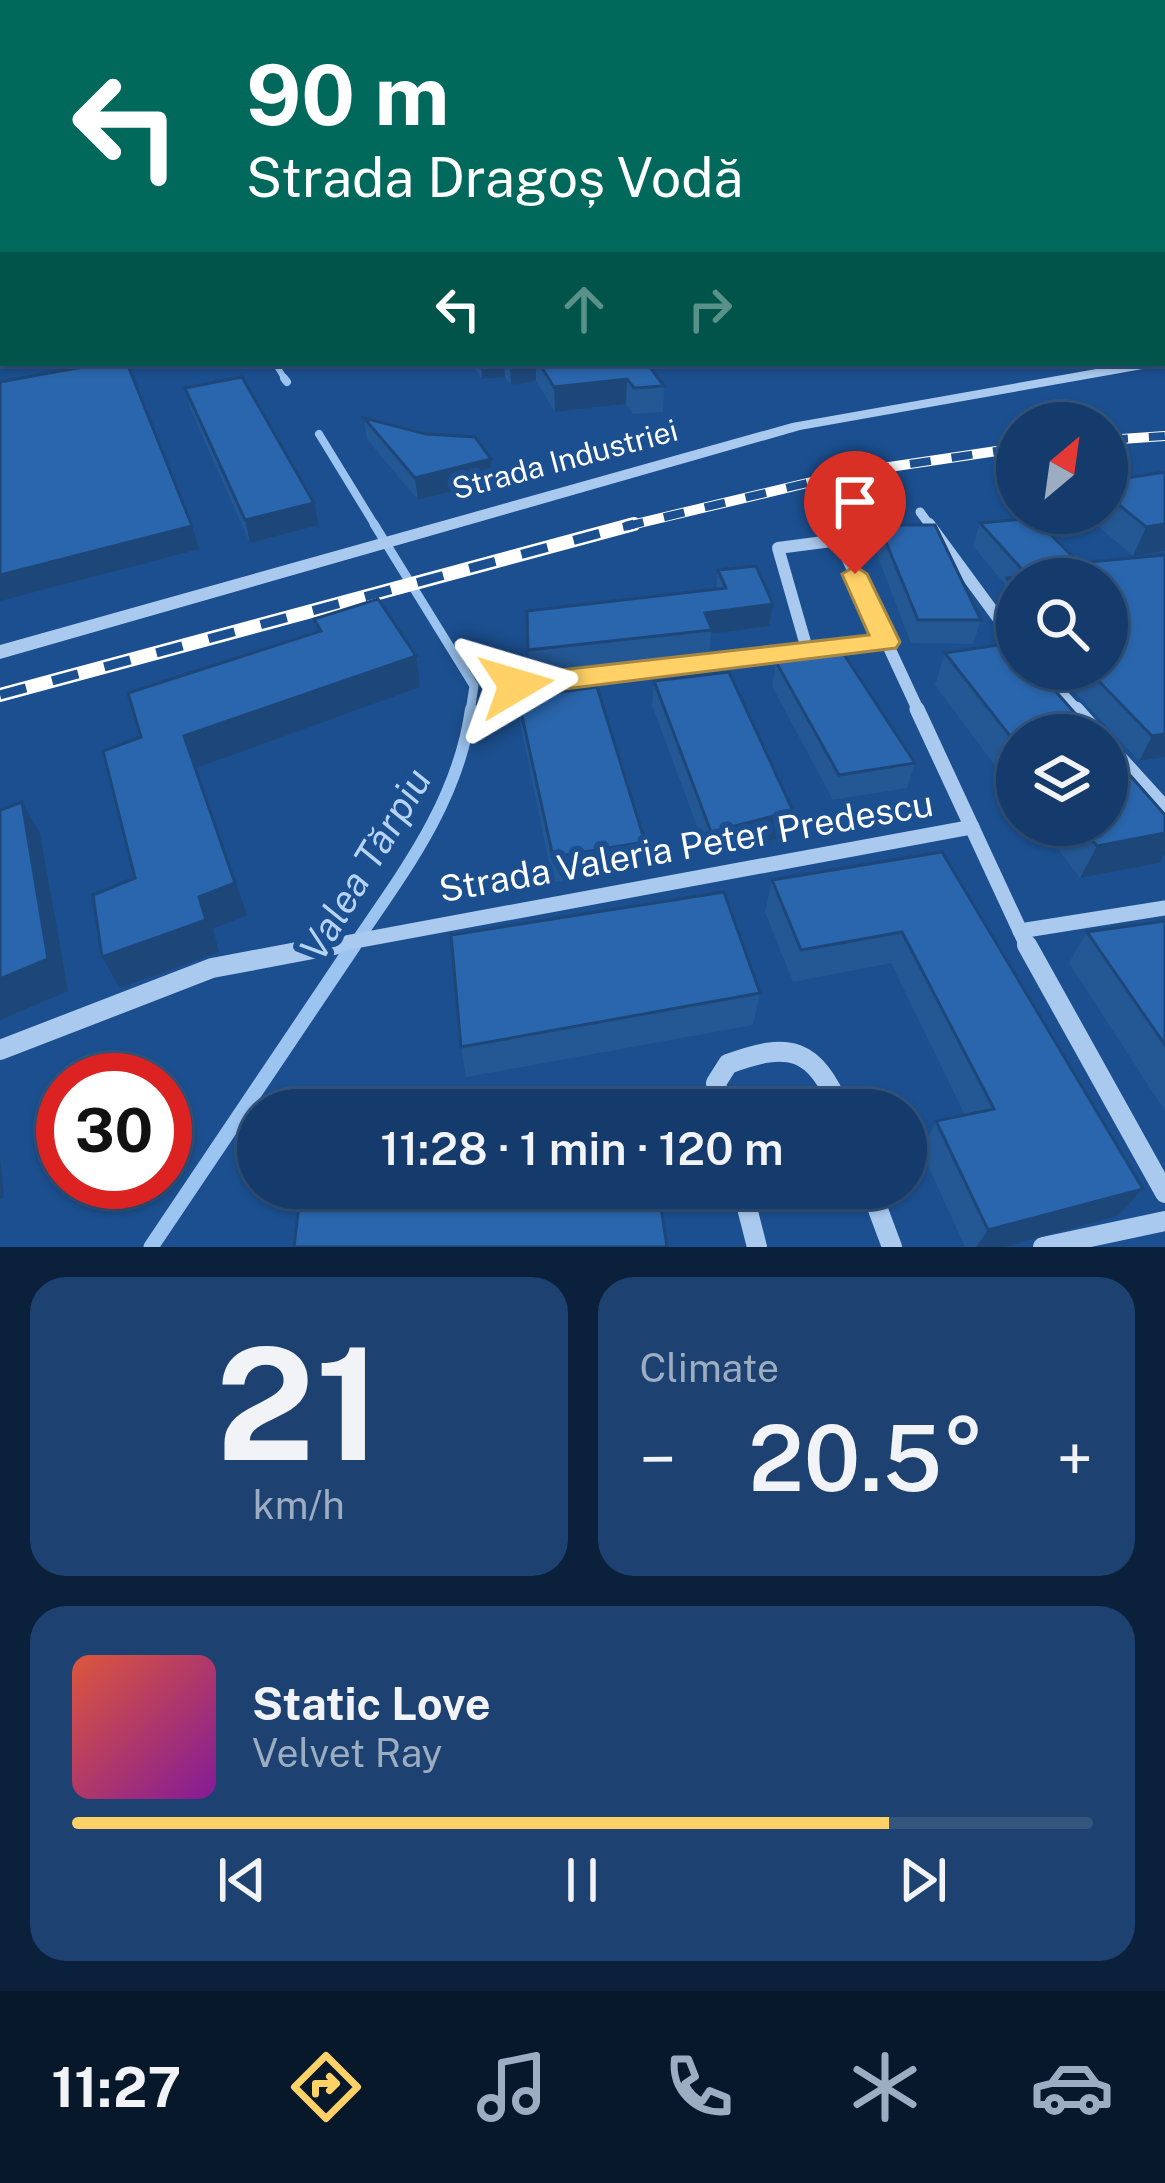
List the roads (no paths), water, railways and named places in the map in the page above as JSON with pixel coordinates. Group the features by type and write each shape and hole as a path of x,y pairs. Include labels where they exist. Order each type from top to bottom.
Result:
{"street":[{"name":"Strada Industriei","path":"0,652 798,426 1137,366"},
{"path":"920,512 996,615"},
{"path":"807,649 778,548 839,540 1020,931 1165,1193"},
{"path":"516,685 886,642"},
{"path":"1059,690 1080,714"},
{"path":"1128,767 1165,808"},
{"name":"Strada Valeria Peter Predescu","path":"0,1050 212,968 972,827"},
{"path":"1020,931 1165,908"},
{"path":"717,1089 728,1064 778,1049 798,1050 815,1061 830,1089"},
{"path":"747,1209 757,1247"},
{"path":"878,1209 892,1247"},
{"path":"1043,1247 1165,1221"}],"waterway":[{"name":"Valea Tărpiu","path":"277,366 285,379"},
{"name":"Valea Tărpiu","path":"319,434 376,527"},
{"name":"Valea Tărpiu","path":"374,524 474,686 470,712"},
{"name":"Valea Tărpiu","path":"352,948 409,864 441,806 471,709"},
{"name":"Valea Tărpiu","path":"151,1247 354,945"}],"railway":[{"path":"1128,439 1165,436"},
{"path":"623,527 849,473 996,451"},
{"path":"0,695 634,524"}]}
